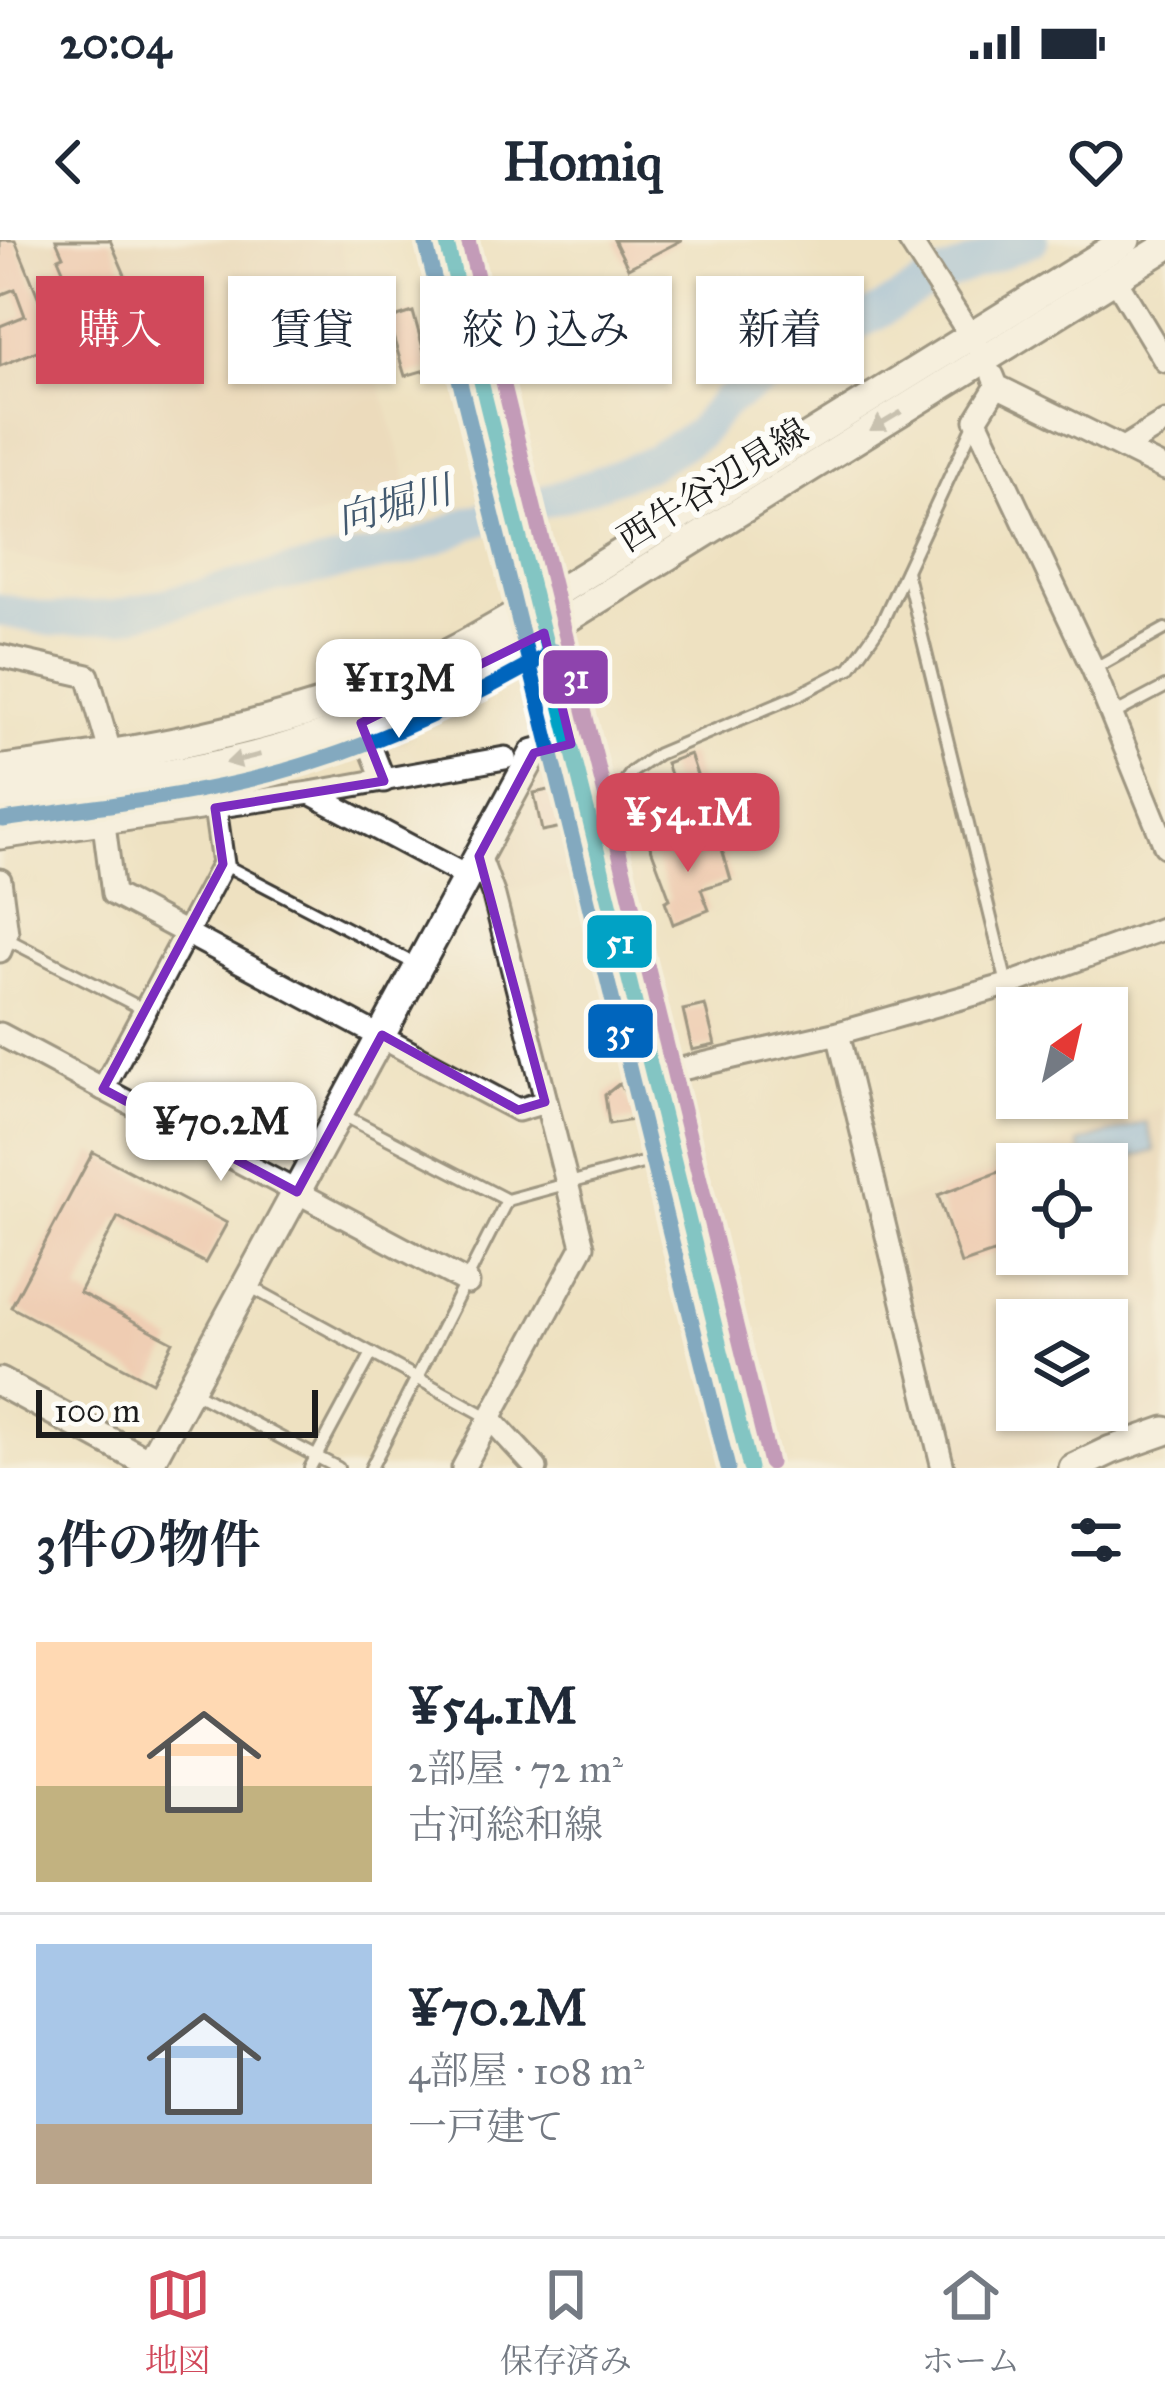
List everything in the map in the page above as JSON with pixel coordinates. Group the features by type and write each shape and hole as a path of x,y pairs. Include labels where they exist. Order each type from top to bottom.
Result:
{"main road":[{"path":"446,240 751,1468"},
{"path":"0,799 194,770 361,723 463,680 540,619"},
{"path":"0,771 230,733 346,697 540,619"}],"street":[{"name":"西牛谷辺見線","path":"978,349 1126,240"},
{"path":"914,246 978,349 1123,448 1165,469"},
{"name":"西牛谷辺見線","path":"540,619 978,349 1165,247"},
{"path":"1114,278 1165,361"},
{"path":"978,349 976,420 1093,669 1165,846"},
{"path":"1123,448 1165,422"},
{"path":"0,656 88,676 111,755"},
{"path":"361,723 384,781"},
{"path":"0,1382 152,1466 189,1389 534,753 571,744"},
{"path":"0,838 310,794 505,758"},
{"path":"310,794 474,867 494,896 583,1246 463,1468"},
{"path":"103,1089 223,864 215,808"},
{"path":"104,824 113,895 518,1110 544,1102"},
{"path":"0,880 3,945"},
{"path":"651,1076 838,1033 1006,985 1165,928"},
{"path":"838,1033 943,1468"},
{"path":"0,1034 468,1283"},
{"path":"490,1418 536,1468"},
{"path":"1073,1468 1116,1459 1165,1431"}],"lane":[{"path":"592,827 632,772 658,754 850,668 881,624 976,420"},
{"path":"905,568 1006,985"},
{"path":"1093,669 1165,629"},
{"path":"1112,715 1165,687"},
{"path":"223,864 419,967"},
{"path":"3,945 145,1010"},
{"path":"340,1114 507,1200 671,1155"},
{"path":"371,1468 507,1200"},
{"path":"246,1285 490,1418"},
{"path":"313,1462 372,1353"},
{"path":"189,1389 313,1462 338,1468"}],"highlighted area":[{"path":"544,633 571,744 534,753 479,856 545,1102 518,1110 382,1035 297,1192 103,1089 223,864 215,808 384,781 361,723"}],"shaded area":[{"path":"0,240 339,240 349,276 228,276 228,384 380,384 409,485 189,560 120,575 0,553"},
{"path":"541,772 558,776 583,875 501,892 490,853"},
{"path":"1165,1106 1165,1416 1128,1428 1128,1299 996,1299 996,1431 1120,1431 1033,1468 957,1468 888,1204 996,1166 996,1275 1128,1275 1128,1143 1060,1143"}],"water":[{"path":"1146,1122 1155,1151 1128,1159 1128,1143 1078,1143"}],"building":[{"path":"0,240 15,240 36,292 36,351 0,366 0,326 25,316 15,289 0,295"},
{"path":"56,240 110,240 125,276 66,276 58,258 63,256"},
{"path":"614,240 682,240 628,268"},
{"path":"413,312 420,337 420,372 405,376 396,346 396,317"},
{"path":"690,754 704,796 680,804 666,763"},
{"path":"554,789 562,827 542,831 534,793"},
{"path":"677,833 684,853 720,842 731,880 701,889 709,910 673,924 665,901 670,899 649,843"},
{"path":"705,1005 715,1045 692,1050 683,1010"},
{"path":"620,1083 638,1119 609,1124 605,1095"},
{"path":"93,1152 227,1223 205,1263 118,1217 79,1292 173,1342 152,1382 11,1307"},
{"path":"996,1173 996,1252 961,1264 938,1195"}],"waterway":[{"name":"向堀川","path":"0,610 52,620 119,616 412,548 472,522 569,494 648,464 698,434 725,402 933,280 1032,240"}],"transit line":[{"name":"51","path":"446,240 750,1468"},
{"name":"31","path":"468,240 770,1463"},
{"name":"35","path":"426,245 728,1468"},
{"name":"35","path":"3,820 152,799 282,772 363,745 441,711 554,651"}]}
